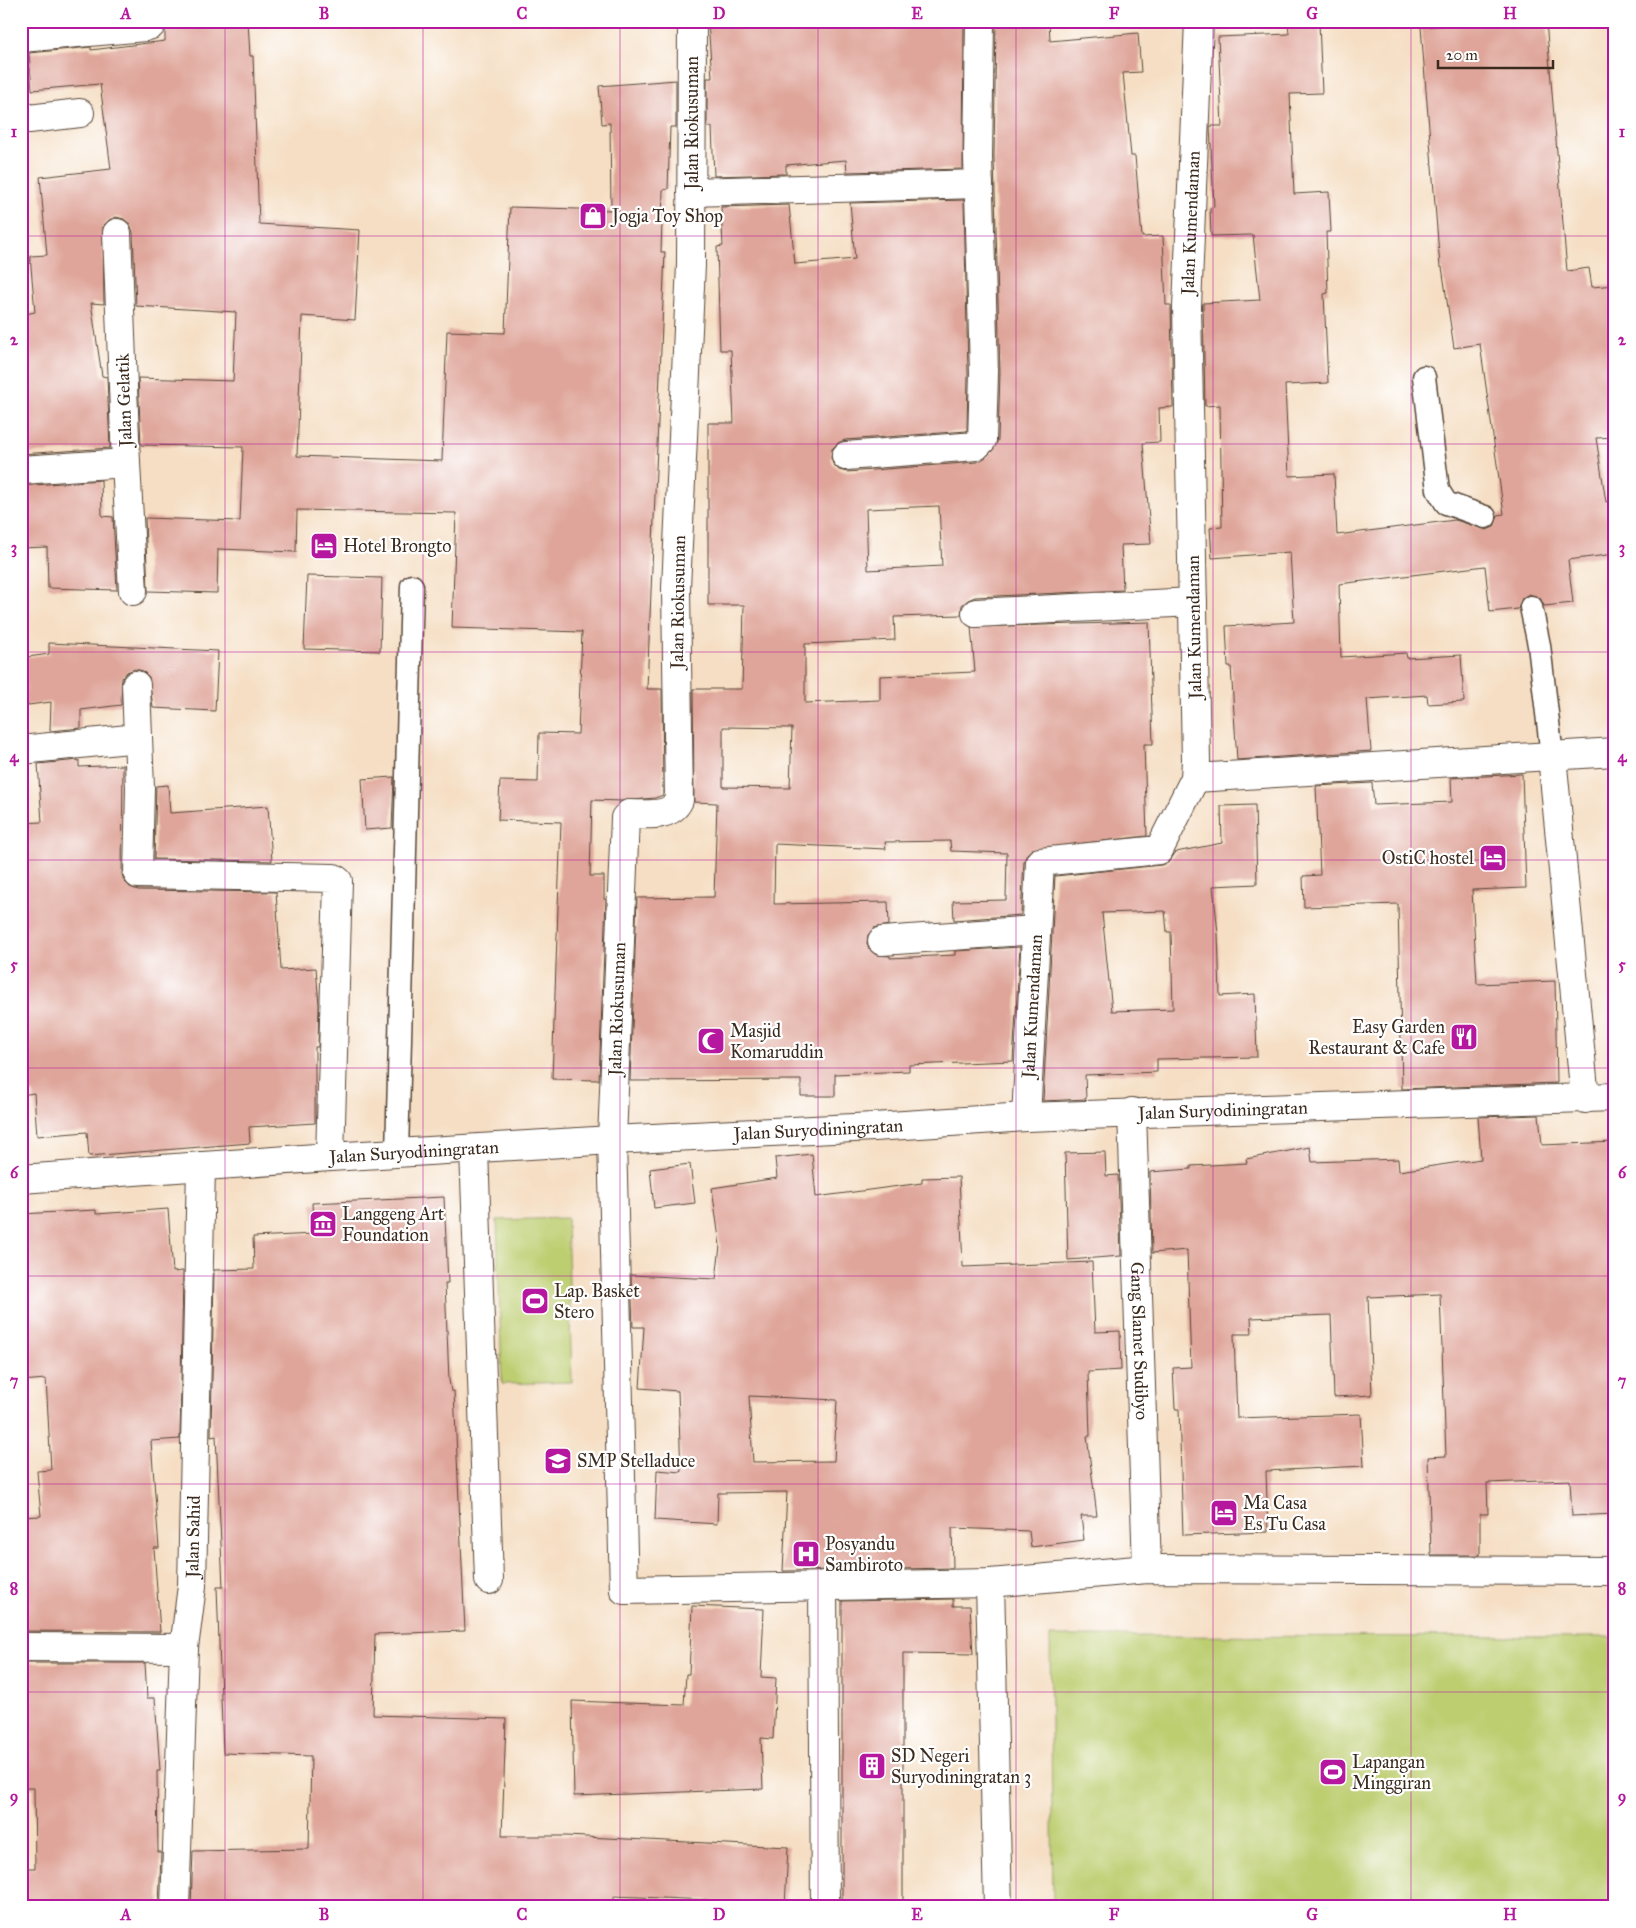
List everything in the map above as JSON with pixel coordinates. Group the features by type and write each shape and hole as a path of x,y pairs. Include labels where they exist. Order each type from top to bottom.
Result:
{"street":[{"path":"21,38 145,27 151,25 152,21"},
{"name":"Jalan Riokusuman","path":"612,1140 625,818 629,814 667,813 675,807 678,800 676,588 691,265 692,21"},
{"path":"846,456 976,446 982,440 984,374 979,184 980,21"},
{"name":"Jalan Kumendaman","path":"1026,1117 1040,862 1159,850 1195,778 1187,306 1199,21"},
{"path":"21,113 29,119 80,113"},
{"path":"691,192 979,184"},
{"name":"Jalan Gelatik","path":"21,470 126,463 117,233"},
{"path":"126,463 133,591"},
{"path":"976,614 1193,602"},
{"path":"136,685 140,788 138,874 334,878 338,881 330,1157"},
{"path":"21,750 138,738"},
{"path":"1195,778 1615,752"},
{"path":"1552,756 1585,1099"},
{"path":"882,941 1036,930"},
{"name":"Jalan Suryodiningratan","path":"21,1179 330,1157 1026,1117 1615,1097"},
{"name":"Gang Slamet Sudibyo","path":"1132,1112 1147,1569"},
{"path":"612,1140 624,1590 824,1585 990,1584 1147,1569 1615,1571"},
{"path":"474,1149 489,1580"},
{"name":"Jalan Sahid","path":"175,1907 184,1648 192,1586 202,1166"},
{"path":"990,1584 998,1907"},
{"path":"824,1585 825,1907"},
{"path":"21,1646 184,1648"}],"lane":[{"path":"1424,377 1438,490 1446,503 1485,517"},
{"path":"397,1153 412,586"},
{"path":"1531,607 1539,645 1552,756"}],"green space":[{"name":"Lap. Basket Stero","path":"567,1218 572,1382 502,1384 497,1220"},
{"name":"Lapangan Minggiran","path":"1050,1636 1615,1637 1615,1907 1053,1907"}],"building":[{"path":"168,21 248,21 250,56 253,56 259,224 360,230 355,320 302,316 297,456 442,461 447,331 505,333 510,207 611,210 610,123 602,124 599,86 676,80 676,127 670,127 668,189 663,190 661,252 665,252 647,689 662,689 663,795 655,798 622,801 592,800 590,876 604,876 604,899 606,899 599,1080 552,1079 561,822 498,820 500,781 538,782 539,733 578,734 582,632 452,628 456,513 297,510 296,552 218,549 217,593 148,591 145,518 240,521 243,447 141,445 138,378 233,381 236,312 136,306 133,232 130,224 124,219 116,217 109,220 103,226 104,304 91,303 102,376 107,377 110,448 21,454 21,315 35,312 30,256 47,255 40,177 111,169 100,84 32,90 29,53 91,47 91,50 165,41"},
{"path":"708,21 964,21 963,169 847,172 846,160 786,165 786,174 714,176 712,127 707,127 707,78 712,78"},
{"path":"996,21 1049,21 1050,41 1138,33 1141,72 1123,73 1131,156 1135,156 1142,237 1163,236 1166,305 1171,305 1173,407 1159,408 1160,442 1143,443 1151,544 1121,545 1123,590 975,597 962,605 961,615 894,617 895,640 805,644 805,703 880,700 880,676 975,672 971,627 1149,622 1153,744 1144,744 1147,836 1032,849 1024,861 1021,915 954,920 953,901 1006,900 1007,853 951,851 950,841 885,842 886,849 775,844 774,904 888,902 889,925 874,928 868,935 867,943 869,949 876,955 890,956 890,958 955,955 955,951 1020,947 1013,1061 909,1065 909,1071 835,1074 835,1096 801,1096 801,1080 630,1081 637,898 714,897 717,803 694,802 693,689 742,689 744,605 708,605 708,423 734,423 731,350 720,350 717,247 723,246 721,207 789,205 795,264 855,259 850,203 964,200 968,373 967,431 845,440 838,443 832,449 831,458 833,464 839,470 847,472 977,462 993,450 998,440 1000,373 994,157","holes":["939,506 942,566 868,570 866,509","723,727 792,728 790,788 723,787"]},
{"path":"1546,21 1567,271 1589,268 1592,287 1615,285 1615,437 1596,438 1606,502 1615,501 1615,554 1568,560 1573,603 1544,606 1540,598 1529,594 1522,598 1518,609 1490,612 1485,566 1339,584 1341,657 1406,653 1407,658 1461,655 1464,702 1428,704 1427,695 1367,699 1371,751 1237,760 1231,666 1228,666 1226,626 1294,622 1290,552 1212,558 1210,528 1222,527 1220,405 1205,406 1203,303 1260,300 1253,235 1211,236 1210,208 1214,207 1210,126 1222,126 1218,37 1289,34 1288,23 1319,22 1322,93 1290,94 1294,194 1329,192 1331,232 1326,232 1328,293 1324,294 1328,383 1285,385 1289,476 1334,474 1337,535 1455,520 1487,530 1494,527 1498,515 1504,514 1480,344 1454,348 1442,267 1440,267 1421,27"},
{"path":"101,480 102,516 113,517 117,590 48,588 47,547 21,548 21,486"},
{"path":"307,576 382,578 380,651 304,649"},
{"path":"49,643 218,651 215,711 153,708 149,677 143,671 135,669 127,672 122,678 121,705 81,710 81,728 50,731 51,702 21,706 21,658 49,654"},
{"path":"79,760 79,767 123,765 122,874 124,881 130,887 138,890 276,892 281,970 316,968 319,1005 318,1047 315,1047 315,1123 249,1127 250,1143 89,1156 87,1132 37,1136 34,1093 21,1095 21,823 42,822 38,764"},
{"path":"1522,774 1526,888 1472,890 1477,984 1555,981 1557,1083 1402,1089 1398,904 1304,907 1303,876 1320,875 1316,786 1372,783 1374,805 1452,802 1451,778"},
{"path":"394,777 392,828 365,830 362,779"},
{"path":"168,785 170,813 268,806 272,861 154,859 156,786"},
{"path":"1255,805 1257,884 1213,886 1218,933 1220,996 1255,994 1257,1057 1157,1059 1157,1072 1085,1075 1086,1099 1043,1101 1055,876 1161,865 1168,863 1176,852 1222,843 1221,806","holes":["1165,911 1167,932 1171,932 1173,1009 1112,1011 1102,913"]},
{"path":"1539,1115 1542,1145 1615,1142 1615,1514 1572,1516 1570,1480 1487,1483 1488,1514 1480,1514 1480,1555 1431,1555 1428,1457 1446,1456 1440,1294 1368,1297 1372,1395 1334,1397 1331,1315 1251,1318 1252,1334 1234,1334 1237,1418 1361,1414 1364,1466 1266,1471 1268,1532 1183,1535 1179,1409 1175,1409 1173,1368 1191,1367 1187,1250 1152,1253 1150,1172 1191,1169 1191,1166 1247,1163 1246,1159 1310,1147 1312,1162 1398,1159 1399,1171 1481,1159 1478,1117"},
{"path":"1105,1152 1106,1176 1118,1175 1121,1256 1068,1260 1065,1153"},
{"path":"812,1154 816,1197 922,1183 922,1178 959,1177 963,1267 1092,1262 1095,1332 1120,1331 1121,1370 1088,1372 1090,1436 1087,1436 1097,1516 1081,1516 1084,1540 1031,1547 1029,1531 952,1528 953,1568 783,1571 787,1492 718,1493 717,1524 655,1520 657,1470 681,1472 678,1391 640,1388 644,1327 633,1327 631,1275 716,1279 720,1246 712,1188 777,1178 775,1158","holes":["749,1396 837,1400 834,1461 753,1462"]},
{"path":"690,1164 695,1203 654,1208 650,1169"},
{"path":"444,1197 448,1283 445,1283 449,1380 451,1391 454,1391 465,1631 375,1634 373,1715 506,1719 502,1836 566,1836 788,1847 785,1907 707,1907 708,1900 614,1896 614,1907 191,1907 193,1851 309,1849 311,1756 223,1753 217,1587 223,1587 216,1436 211,1437 214,1270 254,1269 253,1237 314,1234 312,1203"},
{"path":"168,1209 173,1272 183,1271 180,1439 151,1441 159,1548 154,1548 160,1632 21,1631 21,1517 41,1516 37,1471 51,1470 46,1379 21,1381 21,1214 96,1210 96,1214"},
{"name":"SD Negeri Suryodiningratan 3","path":"953,1599 953,1606 970,1606 973,1654 903,1653 903,1907 842,1907 842,1601"},
{"path":"692,1606 764,1609 761,1677 776,1678 773,1739 761,1738 763,1789 574,1796 572,1701 684,1705 686,1674 689,1674"},
{"path":"21,1663 145,1663 147,1698 155,1698 160,1771 157,1771 158,1852 161,1852 159,1907 21,1907 21,1868 35,1868 34,1788 21,1788 21,1757 25,1757 25,1688 21,1688"}],"place":[{"name":"Jogja Toy Shop","path":"593,216"},
{"name":"Hotel Brongto","path":"324,546"},
{"name":"OstiC hostel","path":"1493,858"},
{"name":"Easy Garden Restaurant & Cafe","path":"1464,1037"},
{"name":"Masjid Komaruddin","path":"711,1041"},
{"name":"Langgeng Art Foundation","path":"323,1224"},
{"name":"Lap. Basket Stero","path":"535,1301"},
{"name":"SMP Stelladuce","path":"558,1461"},
{"name":"Ma Casa Es Tu Casa","path":"1224,1513"},
{"name":"Posyandu Sambiroto","path":"806,1554"},
{"name":"SD Negeri Suryodiningratan 3","path":"872,1766"},
{"name":"Lapangan Minggiran","path":"1333,1772"}]}
